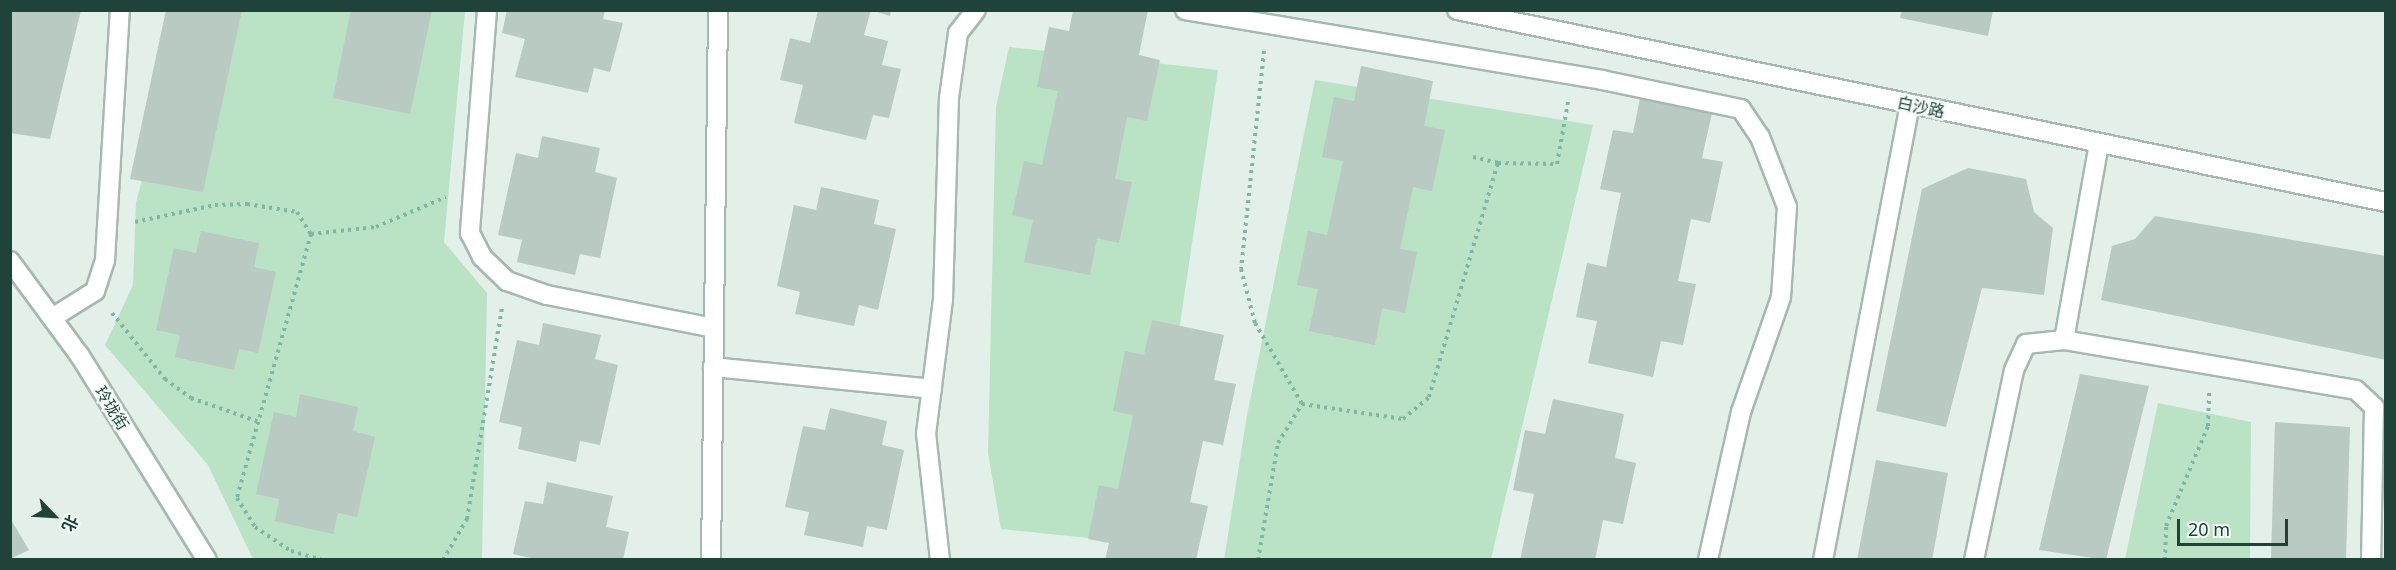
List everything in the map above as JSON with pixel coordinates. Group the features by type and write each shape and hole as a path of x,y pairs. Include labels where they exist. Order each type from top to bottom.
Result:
{"street":[{"path":"52,318 95,291 106,229 120,10"},
{"path":"487,10 470,232 482,258 507,280 547,295 714,327"},
{"path":"711,560 718,10"},
{"path":"940,560 926,434 943,299 949,98 958,33 976,10"},
{"path":"1185,10 1269,19 1573,75 1740,109 1760,137 1787,207 1781,297 1741,412 1708,560"},
{"name":"白沙路","path":"1456,10 2385,202"},
{"path":"1823,560 1910,105"},
{"path":"2064,340 2099,143"},
{"name":"玲珑街","path":"10,261 52,318 207,560"},
{"path":"1974,560 2014,370 2026,344 2064,340 2355,390 2374,407 2371,560"},
{"path":"713,367 932,389"}],"path":[{"path":"1269,19 1241,269 1255,323 1302,404"},
{"path":"1473,157 1498,164 1557,164 1573,75"},
{"path":"1302,404 1403,419 1430,397 1498,164"},
{"path":"311,234 376,227 474,184"},
{"path":"106,229 215,205 247,204 297,212 311,234 237,498 255,527 291,551 323,560"},
{"path":"443,560 467,519 507,280"},
{"path":"95,291 165,379 191,398 259,422"},
{"path":"2164,560 2166,526 2208,426 2210,365"},
{"path":"1258,560 1278,443 1302,404"}],"green space":[{"path":"185,11 465,11 444,242 487,293 482,559 253,559 208,465 105,345 133,285 136,203"},
{"path":"1009,47 1218,70 1147,544 1001,529 988,453 996,107"},
{"path":"1315,80 1593,125 1491,559 1224,560 1247,415"},
{"path":"2158,403 2251,422 2250,559 2125,559"}],"building":[{"path":"10,10 81,10 50,139 10,133"},
{"path":"166,10 242,10 203,192 130,179"},
{"path":"351,10 432,10 410,114 333,98"},
{"path":"507,10 605,10 603,19 623,23 610,72 594,68 588,93 515,77 525,39 502,33"},
{"path":"818,10 871,10 864,35 888,41 882,65 901,69 889,118 873,115 866,140 794,123 803,85 780,80 790,38 810,43"},
{"path":"871,10 891,10 890,16"},
{"path":"1073,10 1148,10 1139,55 1160,60 1147,121 1127,117 1115,179 1132,182 1119,243 1097,238 1090,275 1024,262 1033,220 1012,215 1024,161 1042,165 1058,91 1037,87 1049,27 1069,31"},
{"path":"1902,10 1993,10 1988,36 1900,18"},
{"path":"1361,66 1433,81 1424,126 1445,130 1432,191 1413,187 1400,249 1417,252 1405,313 1382,308 1375,345 1309,331 1318,289 1297,285 1308,231 1327,235 1343,161 1322,157 1334,97 1354,101"},
{"path":"1640,98 1712,113 1702,158 1723,162 1710,223 1691,219 1678,281 1696,284 1683,345 1661,341 1653,377 1588,363 1597,321 1576,317 1587,263 1606,267 1621,193 1600,189 1613,130 1633,133"},
{"path":"542,136 600,148 595,172 617,178 600,258 580,254 575,275 517,262 522,240 498,235 516,153 538,158"},
{"path":"1968,168 2026,179 2034,212 2053,228 2044,295 1982,288 1946,427 1876,411 1922,189"},
{"path":"821,187 879,200 874,224 896,229 878,310 859,305 854,326 795,314 800,292 777,286 794,205 816,210"},
{"path":"2155,216 2386,256 2386,360 2101,300 2112,246 2135,239"},
{"path":"201,231 259,243 254,267 276,272 258,353 239,349 234,370 175,357 180,335 156,330 174,248 196,253"},
{"path":"1152,320 1224,335 1214,380 1236,384 1223,445 1203,441 1190,502 1208,506 1196,560 1105,560 1109,543 1088,539 1099,485 1118,489 1133,415 1113,411 1125,351 1144,355"},
{"path":"543,323 601,335 595,359 618,365 600,445 580,441 576,462 518,449 522,427 499,422 517,340 539,345"},
{"path":"2080,374 2149,386 2106,560 2039,550"},
{"path":"300,394 358,407 353,431 375,437 357,517 338,513 333,534 275,521 279,499 256,494 274,412 296,417"},
{"path":"1553,399 1624,414 1615,458 1636,463 1623,524 1603,520 1595,560 1520,560 1534,494 1513,490 1525,430 1545,434"},
{"path":"830,408 887,421 882,445 904,450 887,530 867,526 863,547 804,535 809,512 785,507 803,426 825,430"},
{"path":"2275,422 2350,427 2346,560 2271,560"},
{"path":"1876,460 1948,473 1932,560 1857,560"},
{"path":"547,482 613,496 606,527 629,532 623,560 539,560 513,554 525,501 543,504"},
{"path":"10,518 29,550 10,559"}]}
